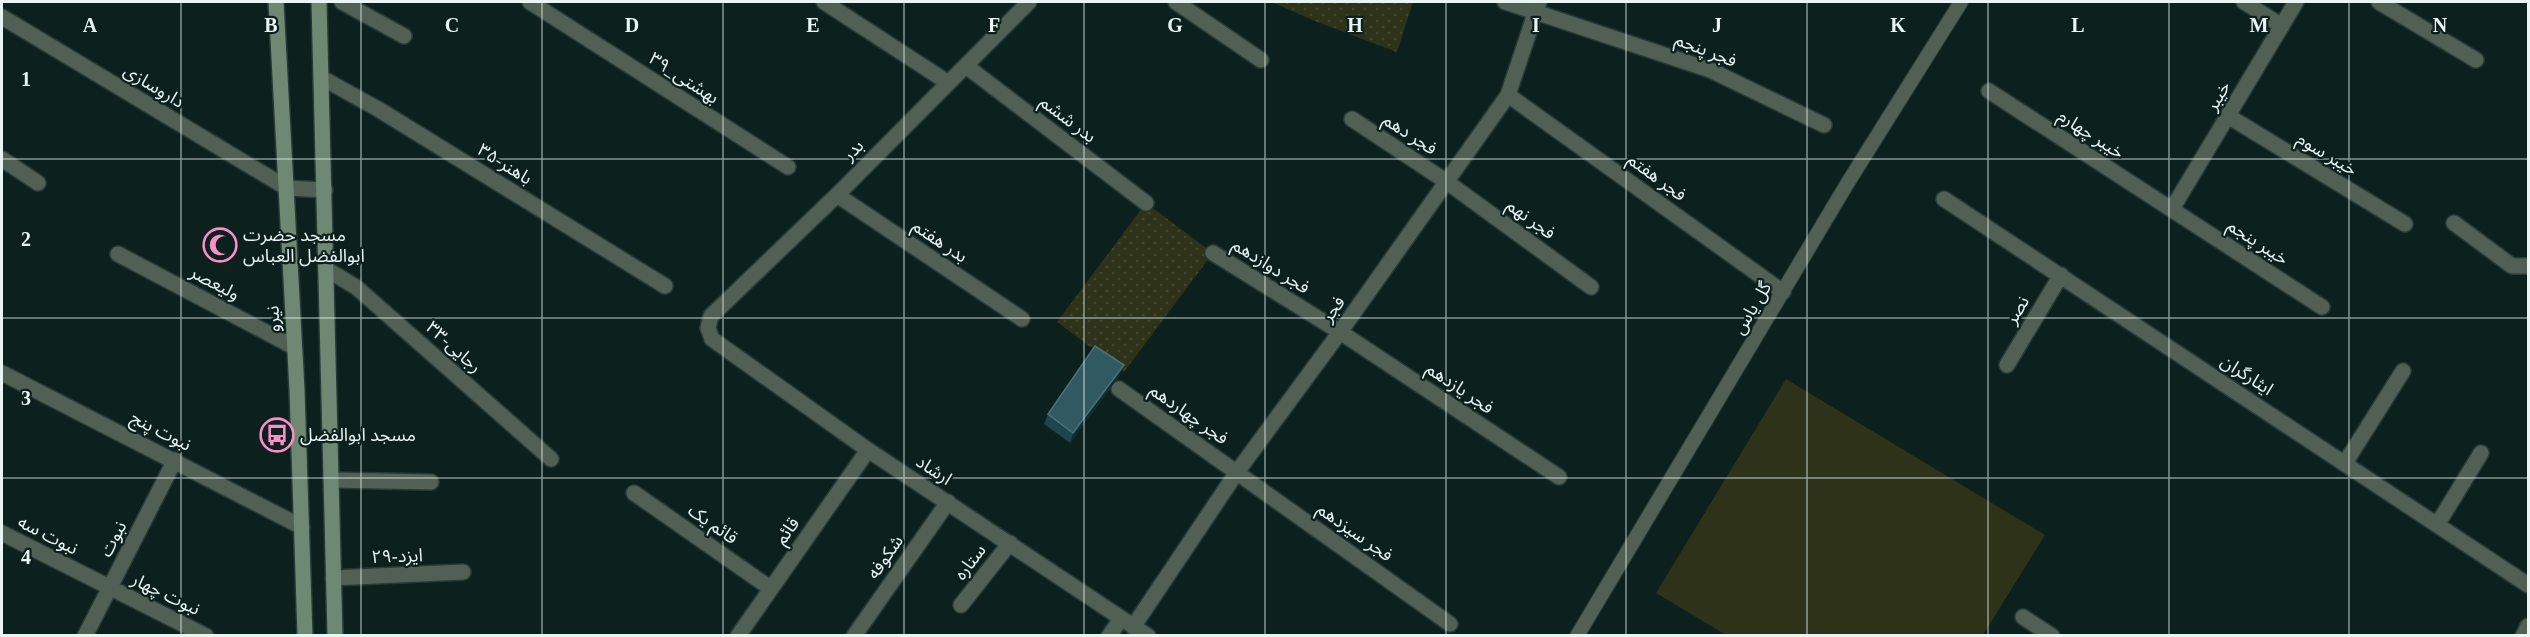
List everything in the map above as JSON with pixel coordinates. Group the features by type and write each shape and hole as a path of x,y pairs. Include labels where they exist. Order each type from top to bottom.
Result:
{"main road":[{"name":"نیرو","path":"276,2 287,188 305,636"},
{"path":"319,2 335,636"}],"street":[{"path":"342,2 404,36"},
{"name":"۳۹_بهشتی","path":"530,2 788,168"},
{"path":"824,2 947,82"},
{"name":"بدر","path":"708,328 711,316 837,195 1029,2"},
{"path":"1176,2 1261,60"},
{"name":"فجر پنجم","path":"1504,2 1538,7 1710,70 1824,125"},
{"name":"گل یاس","path":"1577,636 1847,184 1961,2"},
{"path":"2244,2 2282,26"},
{"name":"خیبر","path":"2172,210 2296,2"},
{"path":"2379,2 2476,60"},
{"name":"فجر","path":"1109,636 1138,630 1237,472 1340,332 1508,95 1538,7"},
{"name":"داروسازی","path":"2,17 287,188"},
{"name":"بدر ششم","path":"966,66 1146,203"},
{"name":"۳۵-باهنر","path":"322,78 665,286"},
{"name":"خیبر چهارم","path":"1989,91 2172,210"},
{"name":"فجر هفتم","path":"1508,95 1783,291"},
{"name":"خیبر سوم","path":"2228,116 2405,224"},
{"name":"فجر دهم","path":"1352,119 1447,182"},
{"path":"2,159 38,183"},
{"name":"فجر نهم","path":"1447,182 1592,287"},
{"path":"287,188 325,190"},
{"name":"بدر هفتم","path":"837,195 1022,319"},
{"name":"ایثارگران","path":"1944,199 2529,585"},
{"name":"خیبر پنجم","path":"2172,210 2322,307"},
{"path":"2454,223 2512,266 2529,266"},
{"name":"فجر دوازدهم","path":"1213,253 1340,332"},
{"name":"ولیعصر","path":"118,254 294,346"},
{"name":"۳۳-رجایی","path":"326,269 357,287 551,459"},
{"name":"نصر","path":"2007,366 2061,275"},
{"name":"ارشاد","path":"708,328 712,339 868,450 1138,630"},
{"name":"فجر یازدهم","path":"1340,332 1558,477"},
{"path":"2345,463 2403,371"},
{"name":"نبوت پنج","path":"2,373 176,460 302,527"},
{"name":"فجر چهاردهم","path":"1119,389 1237,472"},
{"name":"قائم","path":"738,636 868,450"},
{"path":"2437,525 2481,453"},
{"name":"نبوت","path":"84,636 176,460"},
{"name":"فجر سیزدهم","path":"1237,472 1450,624"},
{"path":"331,480 431,482"},
{"name":"قائم یک","path":"633,493 770,588"},
{"name":"شکوفه","path":"854,636 948,502"},
{"name":"نبوت سه","path":"2,532 109,588"},
{"name":"ستاره","path":"961,605 1010,543"},
{"name":"۲۹-ایزد","path":"333,578 463,572"},
{"name":"نبوت چهار","path":"109,588 206,636"},
{"path":"2023,617 2052,636"},
{"path":"2523,636 2529,626"}],"green space":[{"path":"1272,2 1413,2 1397,52 1317,22"},
{"path":"1146,203 1213,253 1124,372 1057,322"},
{"path":"1786,379 2045,535 1983,635 1726,635 1656,593"}],"building":[{"path":"1095,346 1124,365 1073,433 1048,414"}],"place":[{"name":"مسجد حضرت ابوالفضل العباس","path":"220,245"},
{"name":"مسجد ابوالفضل","path":"277,435"}]}
